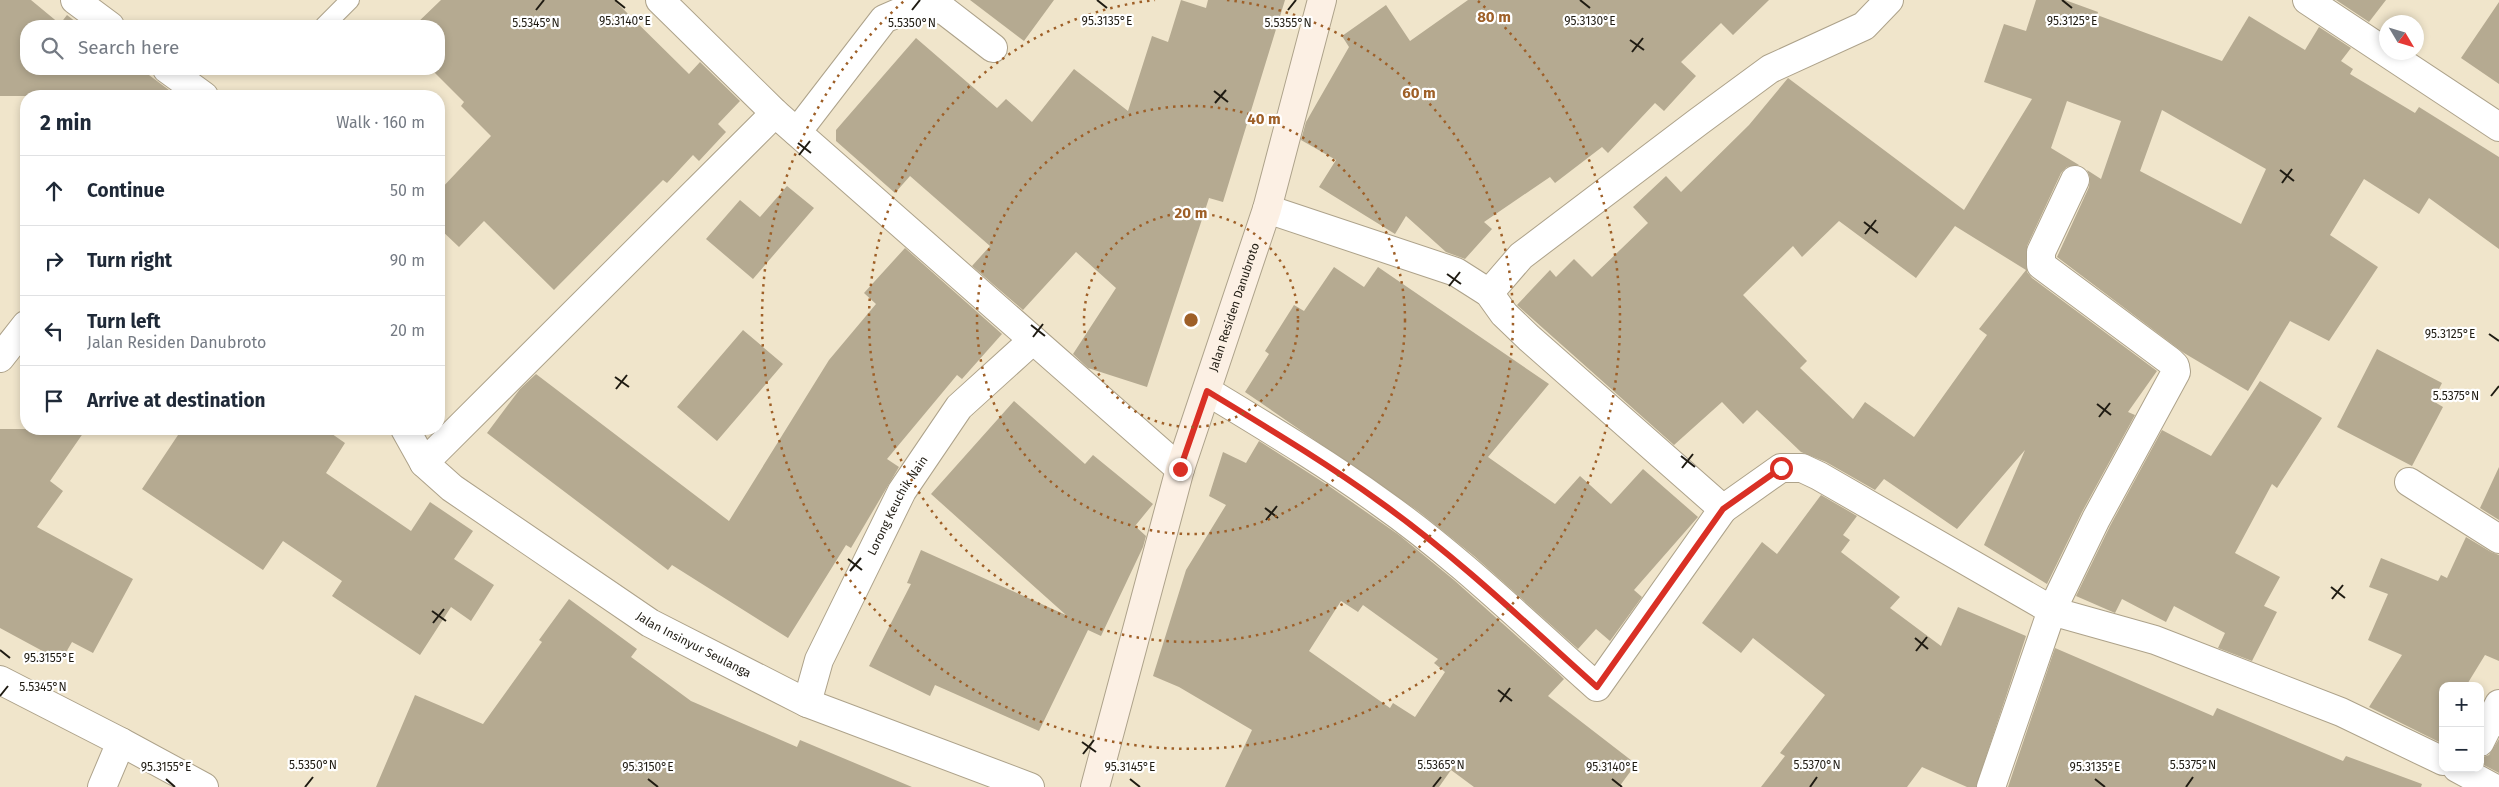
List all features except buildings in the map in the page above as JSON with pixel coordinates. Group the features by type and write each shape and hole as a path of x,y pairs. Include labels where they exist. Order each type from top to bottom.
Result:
{"street":[{"path":"75,0 102,20"},
{"path":"660,0 775,113 1180,469"},
{"name":"Jalan Residen Danubroto","path":"1096,787 1180,469 1267,209 1322,0"},
{"path":"1489,293 1521,256 1714,110 1770,69 1864,26 1888,0"},
{"path":"2307,0 2499,127"},
{"path":"797,132 884,19 912,7 927,6 945,11 993,48"},
{"path":"175,75 196,90"},
{"path":"424,463 775,113"},
{"path":"1991,787 2052,610 2096,519 2176,372 2175,366 2170,361 2041,265 2041,252 2075,180"},
{"path":"1267,209 1456,272 1489,293 1504,314 1529,338 1723,509"},
{"path":"0,358 20,333"},
{"name":"Lorong Keuchik Nain","path":"807,703 820,660 902,492 959,407 1033,340"},
{"path":"1207,391 1295,445 1381,502 1486,587 1597,687 1723,509 1781,468 1802,468 2052,610 2155,640 2341,712 2439,759"},
{"name":"Jalan Insinyur Seulanga","path":"408,435 424,463 452,488 650,623 807,703 1030,787"},
{"path":"2409,482 2499,539"},
{"path":"0,680 204,787"},
{"path":"2484,734 2499,704"},
{"path":"102,787 121,742"},
{"path":"2465,772 2492,787"}],"lane":[{"path":"330,20 350,0"}],"route":[{"path":"1180,469 1207,391 1295,445 1381,502 1486,587 1597,687 1723,509 1781,468"}]}
